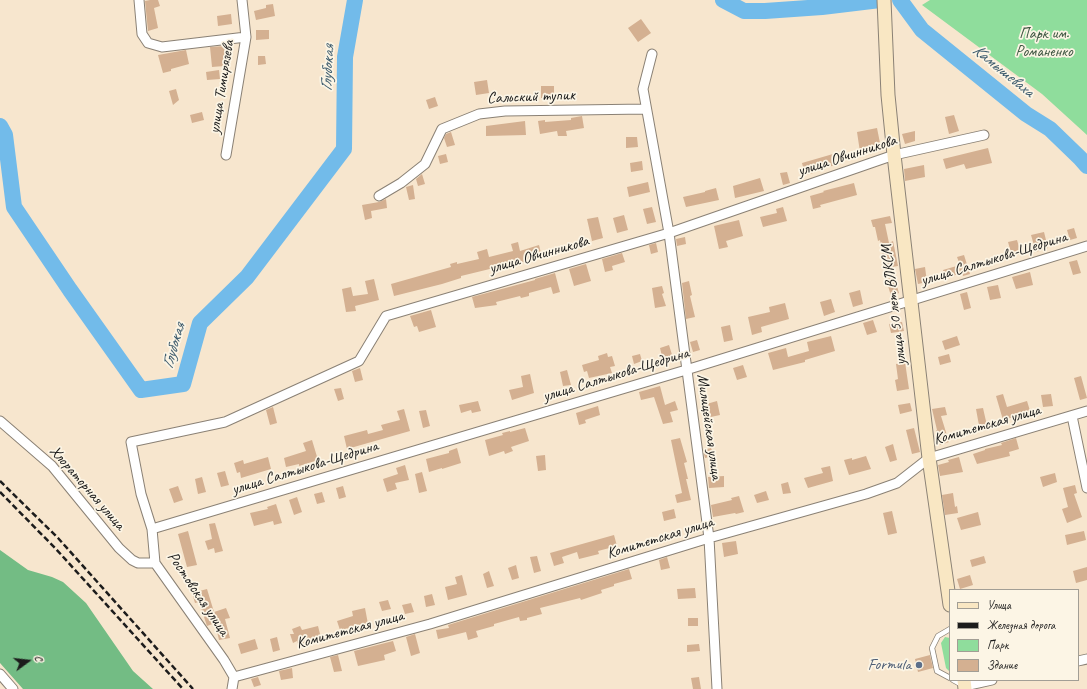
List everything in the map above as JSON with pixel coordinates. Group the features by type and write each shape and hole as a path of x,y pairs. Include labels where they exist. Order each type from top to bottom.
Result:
{"main road":[{"name":"улица 50 лет ВЛКСМ","path":"884,0 888,95 894,155 929,458 949,598"}],"street":[{"path":"139,0 142,34 148,43 162,47 246,38"},
{"name":"улица Тимирязева","path":"226,155 246,38 242,0"},
{"name":"Милицейская улица","path":"652,54 643,89 669,233 686,370 710,538 717,689"},
{"name":"Сальский тупик","path":"379,196 425,164 442,129 479,114 505,111 646,109"},
{"name":"улица Овчинникова","path":"131,442 225,422 359,362 386,316 669,233 894,155 984,135"},
{"name":"улица Салтыкова-Щедрина","path":"152,529 686,370 1087,246"},
{"name":"Комитетская улица","path":"234,677 430,624 710,538 866,494 898,483 929,458 1087,411"},
{"path":"1072,416 1087,488"},
{"name":"Хлораторная улица","path":"0,421 52,466 119,548 132,560 138,563 155,563"},
{"name":"Ростовская улица","path":"131,442 141,494 152,529 155,563 224,660 234,677"},
{"path":"0,674 13,689"},
{"path":"232,689 234,677"},
{"path":"965,685 987,681"}],"lane":[{"path":"949,630 938,636 932,648 937,671 949,677"},
{"path":"955,681 965,685"}],"green space":[{"name":"Парк им. Романенко","path":"930,0 1087,0 1087,135 1042,94 922,5"},
{"path":"0,550 28,570 63,582 86,603 133,671 153,689 23,689 0,663"},
{"path":"945,637 949,638 949,671 946,668 941,643"}],"building":[{"path":"158,0 160,6 154,8 158,28 148,31 145,1"},
{"path":"273,4 275,16 256,20 254,11 266,8 266,5"},
{"path":"231,14 232,24 218,26 217,16"},
{"path":"641,19 651,33 638,42 628,28"},
{"path":"256,30 269,30 269,39 256,40"},
{"path":"225,46 224,66 212,67 210,47"},
{"path":"186,50 189,64 163,73 158,55"},
{"path":"258,56 265,56 266,64 258,65"},
{"path":"219,70 220,79 207,80 206,72"},
{"path":"487,80 489,93 476,95 474,82"},
{"path":"541,86 554,86 554,98 541,98"},
{"path":"176,89 179,100 173,105 169,91"},
{"path":"435,97 438,106 429,109 426,100"},
{"path":"202,112 204,120 192,123 190,115"},
{"path":"954,115 959,131 949,134 945,117"},
{"path":"582,116 584,128 566,131 567,136 558,136 557,131 540,134 538,121 545,120 545,122 571,120 571,118"},
{"path":"525,121 526,135 486,136 486,126"},
{"path":"877,128 881,148 860,152 857,132"},
{"path":"915,131 915,141 905,144 902,134"},
{"path":"451,132 455,145 447,147 444,138 446,134"},
{"path":"626,137 637,137 638,147 626,148"},
{"path":"988,148 992,163 966,169 964,164 946,169 943,159"},
{"path":"446,154 448,162 440,164 438,156"},
{"path":"833,154 836,165 812,171 813,173 805,175 802,163"},
{"path":"642,161 643,170 631,172 630,163"},
{"path":"924,165 925,177 905,181 904,169"},
{"path":"787,172 790,183 783,185 780,173"},
{"path":"422,174 425,184 418,186 416,179"},
{"path":"760,178 764,191 735,198 733,186"},
{"path":"648,182 650,192 629,197 627,187"},
{"path":"854,183 857,195 820,205 821,207 813,209 810,196"},
{"path":"413,185 415,199 409,200 406,187"},
{"path":"716,188 719,200 686,207 683,197"},
{"path":"386,199 387,208 371,211 372,218 365,220 362,205 379,202"},
{"path":"652,207 656,222 647,224 643,209"},
{"path":"783,207 787,221 763,227 760,217 777,213 776,209"},
{"path":"624,215 628,230 617,233 613,218"},
{"path":"890,216 892,223 885,224 889,243 893,241 898,266 885,268 880,240 878,241 875,227 873,227 871,220"},
{"path":"598,217 603,238 592,241 587,219"},
{"path":"739,220 743,236 726,241 728,247 719,249 714,226"},
{"path":"1074,228 1077,238 1070,240 1067,230"},
{"path":"1044,232 1048,248 1036,252 1031,235"},
{"path":"685,237 686,244 677,246 676,239"},
{"path":"1017,240 1021,254 1012,256 1008,242"},
{"path":"518,242 520,251 539,245 542,257 499,269 498,267 461,276 461,278 442,284 394,296 391,284 451,267 450,264 457,262 457,264 479,259 477,252 487,249 489,257 513,251 511,244"},
{"path":"656,243 658,252 651,254 649,245"},
{"path":"622,253 625,262 612,266 613,270 605,272 602,259"},
{"path":"964,255 970,274 963,276 962,273 945,278 943,270 960,265 957,257"},
{"path":"1077,260 1081,273 1073,275 1069,262"},
{"path":"586,264 591,281 574,286 569,269"},
{"path":"925,267 927,282 918,284 915,269"},
{"path":"1030,272 1033,285 1016,289 1012,277"},
{"path":"555,273 560,292 553,294 551,287 529,293 529,296 521,298 520,296 496,302 497,305 475,308 472,297"},
{"path":"894,277 899,293 891,296 886,279"},
{"path":"374,279 379,300 355,306 356,311 346,312 342,289 351,287 353,296 368,294 365,281"},
{"path":"689,281 692,295 690,296 695,317 686,319 682,283"},
{"path":"998,285 1001,298 990,300 987,287"},
{"path":"662,286 664,293 662,294 666,306 655,308 652,288"},
{"path":"860,290 863,304 853,307 849,293"},
{"path":"967,292 971,308 964,310 960,294"},
{"path":"831,299 835,312 824,316 820,302"},
{"path":"785,303 789,319 761,327 762,332 752,335 748,317 770,312 769,307"},
{"path":"431,310 436,327 419,332 417,326 414,327 410,316"},
{"path":"873,320 877,332 867,335 863,323"},
{"path":"902,322 904,331 891,333 889,324"},
{"path":"730,325 733,340 724,342 721,327"},
{"path":"831,336 835,351 805,360 805,362 773,370 768,353 786,348 788,357 809,351 807,342"},
{"path":"957,336 960,345 945,350 942,341"},
{"path":"697,340 700,350 693,352 690,342"},
{"path":"669,345 673,358 663,360 660,348"},
{"path":"607,353 608,357 612,356 615,366 610,367 612,373 589,378 587,371 584,372 582,365 599,360 598,356"},
{"path":"640,354 642,361 634,364 632,356"},
{"path":"949,354 951,362 940,365 938,357"},
{"path":"905,362 909,389 897,391 895,380 898,379 896,364"},
{"path":"743,365 747,377 737,380 733,368"},
{"path":"360,368 363,380 355,382 352,371"},
{"path":"567,370 571,385 563,386 560,372"},
{"path":"530,374 534,393 512,400 509,390 523,387 521,376"},
{"path":"1081,376 1087,398 1080,400 1074,378"},
{"path":"660,386 665,405 675,401 678,410 670,412 673,422 663,424 654,397 641,400 639,392"},
{"path":"341,388 344,399 338,401 334,389"},
{"path":"1003,394 1007,407 1027,401 1031,414 1003,420 996,396"},
{"path":"1051,394 1053,406 1043,407 1041,395"},
{"path":"478,401 481,411 472,413 471,410 461,413 459,405"},
{"path":"717,401 720,415 706,418 703,405"},
{"path":"910,403 912,411 900,414 898,405"},
{"path":"598,406 600,415 585,420 586,423 579,425 576,413"},
{"path":"273,407 277,423 270,425 266,410"},
{"path":"945,407 947,415 941,416 949,442 940,445 932,409"},
{"path":"983,408 988,430 980,431 976,409"},
{"path":"404,409 410,431 347,449 344,436 367,430 368,434 383,430 381,425 400,420 397,411"},
{"path":"426,410 430,426 423,428 419,411"},
{"path":"525,428 529,441 511,447 513,451 505,454 504,451 489,456 485,440 503,435 502,433"},
{"path":"914,428 920,452 912,454 906,430"},
{"path":"680,438 687,462 684,463 691,500 677,503 675,495 682,493 671,440"},
{"path":"1016,438 1019,449 1009,452 1010,456 977,464 973,454 985,449 1002,445 1001,443"},
{"path":"312,440 318,460 299,466 299,464 286,467 284,458 306,451 303,443"},
{"path":"893,444 897,460 890,462 885,447"},
{"path":"457,448 461,463 429,472 426,459 449,453 449,451"},
{"path":"711,448 714,456 705,458 703,450"},
{"path":"545,455 546,470 538,471 536,456"},
{"path":"866,456 871,469 849,475 844,460 852,458 852,460"},
{"path":"268,457 271,469 241,478 240,472 237,473 234,463 243,460 244,464"},
{"path":"959,457 963,472 940,476 938,465"},
{"path":"405,465 409,480 395,483 397,489 387,492 383,479 398,474 396,468"},
{"path":"830,466 833,481 808,488 804,478 823,473 821,468"},
{"path":"225,471 229,485 221,487 217,473"},
{"path":"422,472 427,491 419,493 415,474"},
{"path":"1055,473 1057,482 1043,487 1040,477"},
{"path":"724,476 724,487 709,488 708,477"},
{"path":"202,477 206,492 198,494 195,479"},
{"path":"788,482 791,493 783,494 781,484"},
{"path":"1075,485 1077,493 1074,494 1082,517 1067,523 1062,509 1068,507 1063,488"},
{"path":"178,486 183,500 174,503 169,489"},
{"path":"343,486 346,497 339,499 336,488"},
{"path":"766,491 769,500 757,503 754,495"},
{"path":"322,492 325,502 317,504 314,494"},
{"path":"953,493 955,507 957,506 958,513 945,515 942,495"},
{"path":"739,496 744,512 713,517 711,505 732,500 731,498"},
{"path":"297,497 302,512 294,515 289,500"},
{"path":"276,504 282,523 274,525 273,521 254,526 250,513 268,509 267,507"},
{"path":"674,509 676,518 664,521 662,512"},
{"path":"892,511 897,533 888,535 883,513"},
{"path":"978,512 981,525 961,530 957,518"},
{"path":"215,523 223,551 215,553 214,548 208,550 205,541 212,539 209,524"},
{"path":"188,531 197,565 187,567 178,534"},
{"path":"1084,531 1086,540 1067,545 1065,535"},
{"path":"614,535 617,546 598,551 599,554 579,559 577,552 562,557 564,563 554,566 550,553"},
{"path":"736,541 738,554 724,557 722,543"},
{"path":"537,556 541,571 534,573 530,557"},
{"path":"984,556 986,563 972,567 970,560"},
{"path":"667,557 670,568 661,570 659,560"},
{"path":"516,565 519,578 512,580 508,568"},
{"path":"1087,567 1087,580 1076,583 1073,571"},
{"path":"629,569 632,579 614,584 614,586 601,590 602,593 581,600 580,598 540,608 542,614 527,618 527,620 520,621 519,617 494,624 494,626 476,631 478,637 468,640 466,632 438,639 436,630 449,628 448,625"},
{"path":"489,571 494,586 487,588 483,574"},
{"path":"462,575 467,595 448,600 445,587 457,584 455,577"},
{"path":"970,575 973,585 960,589 957,579"},
{"path":"695,588 696,598 678,599 677,589"},
{"path":"207,589 214,612 226,608 230,618 225,619 230,638 219,640 215,623 207,626 199,602 195,603 192,593"},
{"path":"432,594 435,605 426,607 424,596"},
{"path":"388,600 391,609 382,611 379,602"},
{"path":"411,603 414,612 405,614 402,605"},
{"path":"365,608 368,624 340,630 337,621 353,616 352,611"},
{"path":"688,618 698,618 698,626 688,626"},
{"path":"300,626 302,630 318,626 321,638 298,645 297,641 293,643 290,634 294,634 292,629"},
{"path":"415,634 420,653 411,656 406,637"},
{"path":"277,637 280,650 273,652 270,639"},
{"path":"255,639 258,649 241,654 238,644"},
{"path":"393,641 396,651 384,655 385,660 358,666 354,651"},
{"path":"699,644 700,651 687,652 687,645"},
{"path":"338,655 342,671 334,672 330,657"},
{"path":"930,655 933,668 918,672 915,659"},
{"path":"292,668 293,678 281,680 279,671"},
{"path":"258,677 261,685 254,687 251,679"},
{"path":"699,677 701,689 693,689 691,678"}],"waterway":[{"name":"Глубокая","path":"0,126 5,135 14,207 70,290 141,390 183,384 200,323 247,277 344,149 345,57 355,0"},
{"name":"Глубокая","path":"723,0 744,11 822,7 880,0"},
{"name":"Камышеваха","path":"900,0 922,30 1026,114 1050,129 1087,166"}],"railway":[{"path":"0,481 58,538 193,689"},
{"path":"0,492 56,549 183,689"}],"place":[{"name":"Formula","path":"919,665"}]}
